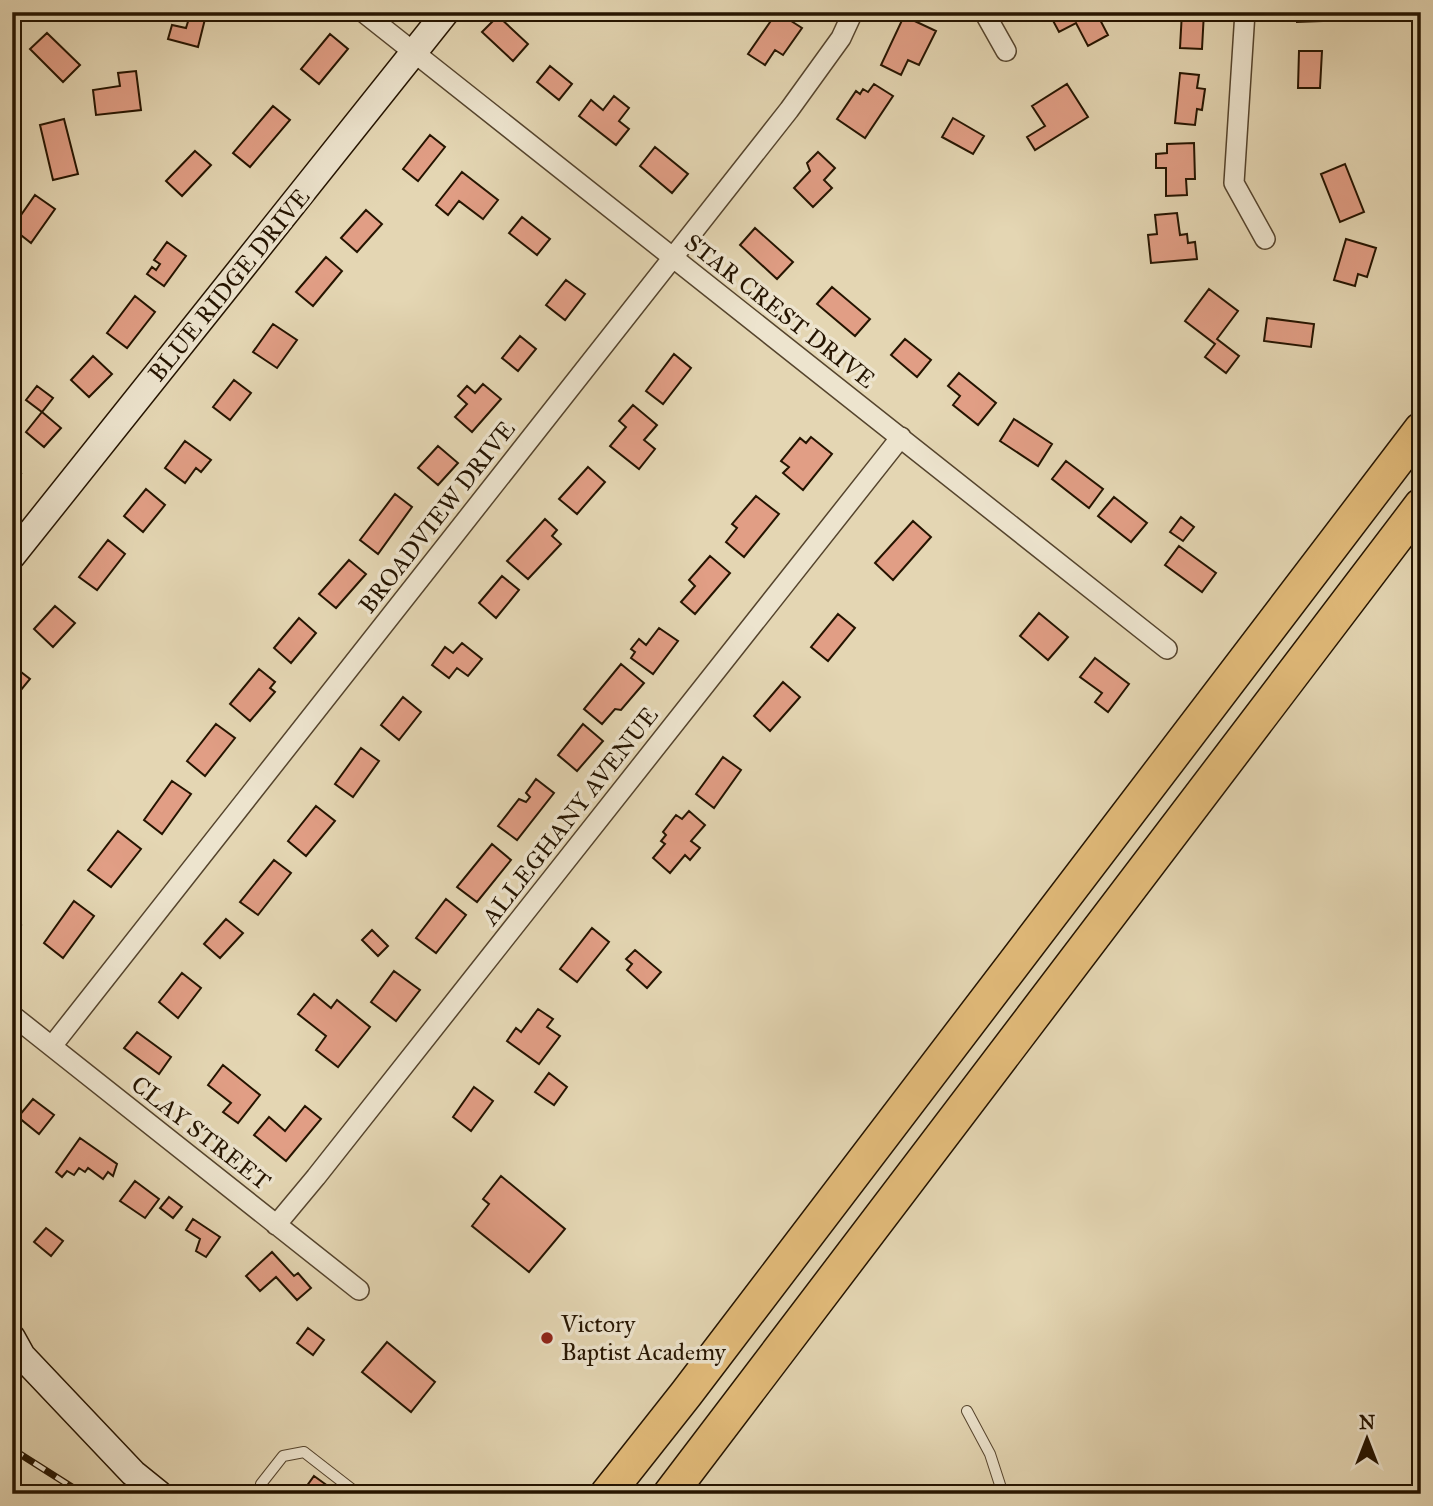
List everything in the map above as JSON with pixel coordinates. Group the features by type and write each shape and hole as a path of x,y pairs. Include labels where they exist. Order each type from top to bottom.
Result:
{"highway":[{"path":"607,1494 687,1394 1421,429"},
{"path":"670,1494 1421,505"}],"street":[{"name":"STAR CREST DRIVE","path":"363,12 1167,649"},
{"name":"BLUE RIDGE DRIVE","path":"12,556 446,12"},
{"name":"BROADVIEW DRIVE","path":"52,1046 797,100 841,38 853,12"},
{"path":"984,12 1006,51"},
{"path":"1245,12 1234,183 1265,239"},
{"name":"ALLEGHANY AVENUE","path":"276,1225 901,437"},
{"name":"CLAY STREET","path":"12,1015 359,1290"},
{"path":"12,1338 22,1356 124,1463 159,1494"}],"lane":[{"path":"967,1411 990,1454 1003,1494"},
{"path":"260,1494 261,1484 282,1456 304,1452 358,1494"}],"building":[{"path":"777,12 802,28 783,55 775,50 765,65 748,54"},
{"path":"1056,12 1096,12 1108,35 1088,46 1076,23 1059,32 1050,15"},
{"path":"1182,12 1204,12 1202,49 1180,48"},
{"path":"1297,12 1321,12 1322,21 1297,22"},
{"path":"190,15 205,19 198,47 168,39 172,25 186,28"},
{"path":"498,16 528,44 513,61 482,32"},
{"path":"904,16 936,31 919,65 908,60 901,75 881,65"},
{"path":"47,33 80,65 63,82 30,49"},
{"path":"330,34 348,49 319,84 301,69"},
{"path":"1299,51 1322,51 1320,88 1298,88"},
{"path":"550,66 572,84 559,100 537,82"},
{"path":"136,71 141,110 96,115 93,90 120,86 118,73"},
{"path":"1180,73 1199,75 1197,88 1205,89 1202,110 1197,109 1195,125 1175,123"},
{"path":"874,84 893,96 865,138 837,119 856,91 860,94 863,89 868,92"},
{"path":"1067,84 1088,117 1035,150 1027,137 1045,126 1032,106"},
{"path":"614,96 629,108 619,121 629,129 616,145 579,116 591,100 603,110"},
{"path":"273,106 290,120 250,167 233,153"},
{"path":"953,118 984,136 973,154 942,137"},
{"path":"64,119 78,174 53,180 40,125"},
{"path":"430,135 445,147 418,181 403,169"},
{"path":"1194,143 1195,179 1186,179 1187,195 1166,196 1166,168 1156,168 1156,154 1167,153 1167,144"},
{"path":"655,147 688,174 672,193 640,166"},
{"path":"195,151 211,165 182,196 166,181"},
{"path":"818,152 835,168 824,180 832,188 813,207 794,188 810,171 807,163"},
{"path":"1345,164 1364,212 1340,222 1321,174"},
{"path":"462,172 498,200 483,219 459,201 448,215 436,205"},
{"path":"35,195 55,209 31,243 12,228"},
{"path":"366,210 382,224 357,252 341,238"},
{"path":"1177,213 1180,235 1187,234 1188,243 1195,242 1197,259 1151,263 1148,235 1157,234 1155,215"},
{"path":"522,217 550,239 537,255 509,233"},
{"path":"755,228 793,262 777,279 740,245"},
{"path":"1346,239 1376,248 1367,277 1358,274 1355,286 1334,280"},
{"path":"167,242 186,256 164,286 147,274 152,267 156,270 160,264 154,260"},
{"path":"326,257 342,271 313,306 296,292"},
{"path":"566,280 585,294 565,320 546,305"},
{"path":"832,287 870,319 855,336 817,304"},
{"path":"1209,289 1238,311 1217,339 1239,356 1226,373 1205,357 1215,344 1185,321"},
{"path":"135,296 155,312 127,348 107,333"},
{"path":"1267,318 1314,324 1311,347 1264,341"},
{"path":"273,324 297,340 277,368 253,352"},
{"path":"520,336 536,349 518,371 502,358"},
{"path":"905,339 931,360 917,377 891,355"},
{"path":"674,354 691,368 663,404 646,391"},
{"path":"93,356 112,374 89,397 71,380"},
{"path":"959,373 996,403 978,425 953,405 960,396 948,386"},
{"path":"234,380 251,393 230,420 213,407"},
{"path":"483,384 501,399 472,432 455,417 467,404 458,396 467,386 475,393"},
{"path":"37,386 53,398 42,412 26,400"},
{"path":"633,405 657,425 644,440 655,449 639,469 610,446 626,427 619,421"},
{"path":"42,412 61,428 44,447 26,432"},
{"path":"1014,419 1052,444 1038,466 1000,441"},
{"path":"811,437 832,454 803,490 783,473 789,467 781,461 800,438 806,443"},
{"path":"185,441 211,460 201,472 196,468 185,483 165,468"},
{"path":"438,446 458,463 438,485 418,468"},
{"path":"1066,461 1103,489 1089,508 1052,479"},
{"path":"12,467 21,474 12,484"},
{"path":"588,467 605,482 577,514 559,499"},
{"path":"146,489 165,505 143,532 124,516"},
{"path":"395,494 412,507 378,554 360,540"},
{"path":"756,496 779,514 744,557 726,542 737,528 732,524"},
{"path":"1114,497 1147,523 1131,542 1098,516"},
{"path":"1181,517 1194,527 1183,541 1170,532"},
{"path":"545,519 557,530 552,536 561,544 528,579 507,561"},
{"path":"913,521 931,537 893,580 875,563"},
{"path":"108,540 125,554 97,590 79,577"},
{"path":"1179,546 1216,573 1202,592 1165,565"},
{"path":"710,556 730,573 695,614 681,602 695,586 689,580"},
{"path":"349,560 366,574 336,608 319,594"},
{"path":"502,576 519,590 496,618 479,603"},
{"path":"55,606 75,623 53,647 34,629"},
{"path":"1039,613 1068,637 1048,660 1020,636"},
{"path":"838,614 855,628 828,661 811,647"},
{"path":"299,618 316,633 291,663 274,648"},
{"path":"659,628 678,641 653,674 631,658 635,652 631,649 639,639 646,645"},
{"path":"462,643 482,659 468,676 457,668 449,678 432,665 445,647 453,653"},
{"path":"1095,658 1129,684 1108,712 1095,702 1102,693 1080,677"},
{"path":"621,664 644,683 621,710 615,709 602,724 584,709"},
{"path":"12,665 30,679 12,701"},
{"path":"259,669 275,682 270,688 275,692 250,721 230,704"},
{"path":"783,682 800,697 770,731 754,716"},
{"path":"403,697 421,712 399,740 381,725"},
{"path":"216,724 235,738 205,776 187,761"},
{"path":"583,724 603,741 577,771 558,755"},
{"path":"361,748 379,761 353,797 335,784"},
{"path":"723,757 741,770 714,808 696,794"},
{"path":"536,779 554,793 517,840 498,826 519,799 526,802 530,797 526,793"},
{"path":"172,781 191,794 162,834 144,820"},
{"path":"316,806 335,821 306,856 288,841"},
{"path":"689,811 705,825 691,841 700,848 690,860 685,855 670,873 653,858 665,844 661,841 666,835 663,832 676,815 682,819"},
{"path":"118,831 141,849 111,887 88,870"},
{"path":"492,844 511,860 477,902 457,887"},
{"path":"274,860 291,873 258,915 240,902"},
{"path":"446,899 466,915 436,953 416,938"},
{"path":"74,901 94,916 63,958 44,943"},
{"path":"12,916 21,925 12,934"},
{"path":"226,919 243,933 220,958 204,944"},
{"path":"592,928 609,942 577,982 560,969"},
{"path":"372,930 388,946 378,956 362,940"},
{"path":"635,950 661,972 647,988 627,970 632,964 626,959"},
{"path":"394,971 420,990 396,1021 371,1002"},
{"path":"182,973 201,988 178,1018 159,1002"},
{"path":"314,994 331,1008 337,1000 370,1027 338,1067 316,1050 326,1036 298,1014"},
{"path":"538,1009 553,1019 547,1027 560,1036 539,1064 507,1041 516,1028 521,1032"},
{"path":"137,1032 171,1057 159,1074 124,1048"},
{"path":"223,1065 260,1095 238,1123 223,1112 231,1103 208,1085"},
{"path":"549,1073 567,1087 554,1105 535,1092"},
{"path":"474,1087 493,1101 471,1131 453,1117"},
{"path":"33,1099 54,1115 39,1134 18,1117"},
{"path":"305,1106 321,1119 286,1161 254,1135 269,1117 285,1131"},
{"path":"80,1138 117,1164 113,1176 108,1172 103,1179 88,1168 85,1172 79,1168 74,1175 67,1171 62,1177 56,1172"},
{"path":"501,1176 565,1229 529,1272 472,1226 489,1204 483,1199"},
{"path":"135,1181 159,1199 145,1218 120,1201"},
{"path":"169,1197 182,1207 173,1218 160,1208"},
{"path":"193,1219 220,1237 206,1257 196,1251 200,1239 186,1230"},
{"path":"46,1228 63,1241 51,1256 34,1242"},
{"path":"272,1252 294,1276 298,1273 311,1288 297,1300 276,1277 260,1291 246,1276"},
{"path":"308,1328 324,1340 313,1355 297,1343"},
{"path":"387,1342 435,1382 411,1412 362,1372"},
{"path":"314,1476 339,1494 301,1494"}],"railway":[{"path":"12,1449 83,1494"}],"place":[{"name":"Victory Baptist Academy","path":"547,1338"}]}
